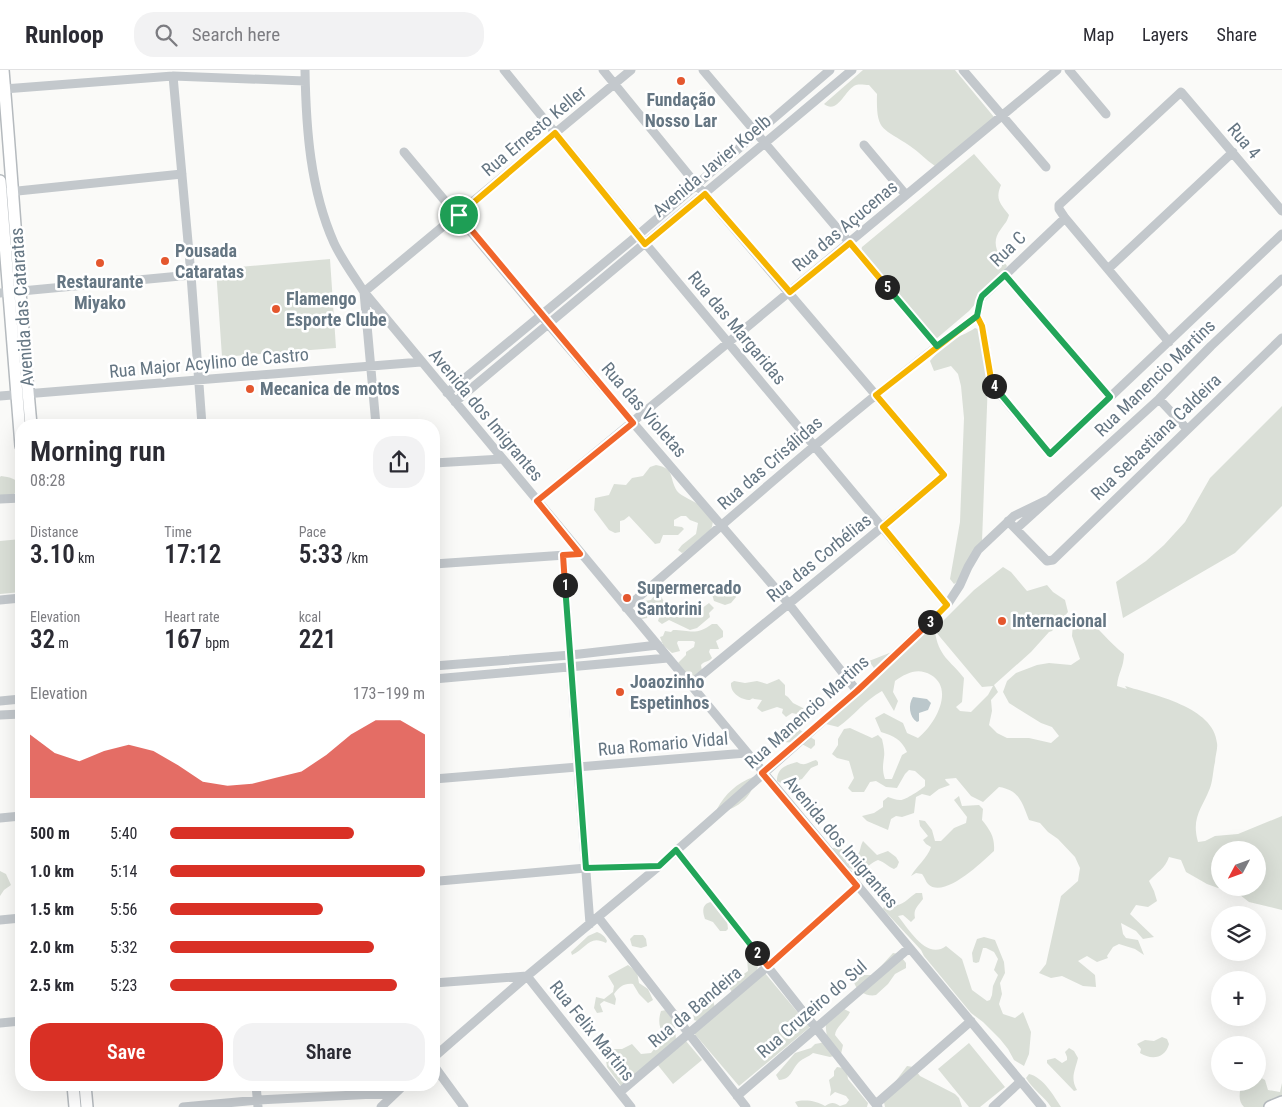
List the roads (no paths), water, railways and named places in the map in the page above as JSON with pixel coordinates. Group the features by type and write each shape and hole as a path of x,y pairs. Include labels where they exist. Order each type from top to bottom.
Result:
{"main road":[{"name":"Avenida das Cataratas","path":"3,70 14,191 9,292"},
{"name":"Avenida das Cataratas","path":"0,189 9,292 22,394 22,419"},
{"name":"Avenida das Cataratas","path":"22,394 29,419"},
{"path":"74,1091 75,1107"},
{"path":"86,1091 87,1107"},
{"path":"1270,1107 1282,1102"}],"street":[{"name":"Avenida dos Imigrantes","path":"305,70 308,132 312,166 320,205 335,244 364,292 762,773 1042,1107"},
{"name":"Rua das Margaridas","path":"504,70 645,244 947,605"},
{"path":"602,70 696,184 876,395"},
{"name":"Rua Ernesto Keller","path":"364,292 459,215 631,70"},
{"path":"703,70 937,346 977,316 982,326 991,379 994,386 1050,454 1282,234"},
{"name":"Avenida Javier Koelb","path":"447,393 638,235 830,70"},
{"name":"Avenida Javier Koelb","path":"454,402 852,70"},
{"path":"963,70 1046,167"},
{"name":"Rua das Açucenas","path":"537,501 1057,70"},
{"path":"1069,70 1106,114"},
{"path":"173,76 201,419"},
{"path":"4,89 173,76 305,81"},
{"name":"Rua 4","path":"1065,218 1059,210 1060,205 1181,92 1282,212"},
{"path":"864,145 906,195"},
{"name":"Rua das Violetas","path":"404,152 788,603 857,691"},
{"path":"1108,269 1233,152"},
{"path":"0,189 14,191 182,174"},
{"path":"1065,218 1169,342"},
{"name":"Rua C","path":"977,316 982,296 1065,218"},
{"path":"9,292 191,275"},
{"path":"1005,275 1110,397"},
{"name":"Rua Manencio Martins","path":"1016,529 1159,399 1211,346 1282,279"},
{"path":"364,292 376,419"},
{"name":"Rua Sebastiana Caldeira","path":"1016,529 1047,561 1053,560 1282,338"},
{"name":"Rua das Crisálidas","path":"626,608 815,446 937,346"},
{"name":"Rua Major Acylino de Castro","path":"0,396 421,362"},
{"name":"Rua das Corbélias","path":"690,684 944,475 876,395"},
{"path":"1159,399 1187,429"},
{"path":"440,463 502,459"},
{"path":"0,499 15,498"},
{"name":"Rua Manencio Martins","path":"440,1052 527,976 659,866 857,691 947,605 960,585 978,550 1008,521 1023,510 1049,499"},
{"path":"1008,521 1016,529"},
{"path":"440,564 580,554"},
{"path":"563,555 590,924"},
{"path":"0,600 15,599"},
{"path":"440,666 571,655 658,645"},
{"path":"440,678 668,658"},
{"path":"0,701 15,700"},
{"path":"0,715 15,714"},
{"name":"Rua Romario Vidal","path":"440,779 746,753"},
{"path":"0,818 15,817"},
{"path":"676,850 877,1105 971,1022"},
{"path":"440,881 586,868 659,866"},
{"name":"Rua da Bandeira","path":"620,1092 768,966 857,886"},
{"path":"598,917 746,1107"},
{"path":"0,920 15,919"},
{"name":"Rua Cruzeiro do Sul","path":"737,1096 909,948"},
{"path":"440,983 527,976"},
{"name":"Rua Felix Martins","path":"527,976 631,1107"},
{"path":"0,1023 15,1022"},
{"path":"440,1074 464,1107"},
{"path":"992,1107 1021,1081"},
{"path":"257,1091 258,1104"},
{"path":"381,1107 397,1091"},
{"path":"183,1107 258,1104 395,1093"}],"place":[{"name":"Fundação Nosso Lar","path":"681,81"},
{"name":"Pousada Cataratas","path":"165,261"},
{"name":"Restaurante Miyako","path":"100,263"},
{"name":"Flamengo Esporte Clube","path":"276,309"},
{"name":"Mecanica de motos","path":"250,389"},
{"name":"Supermercado Santorini","path":"627,598"},
{"name":"Internacional","path":"1002,621"},
{"name":"Joaozinho Espetinhos","path":"620,692"}]}
